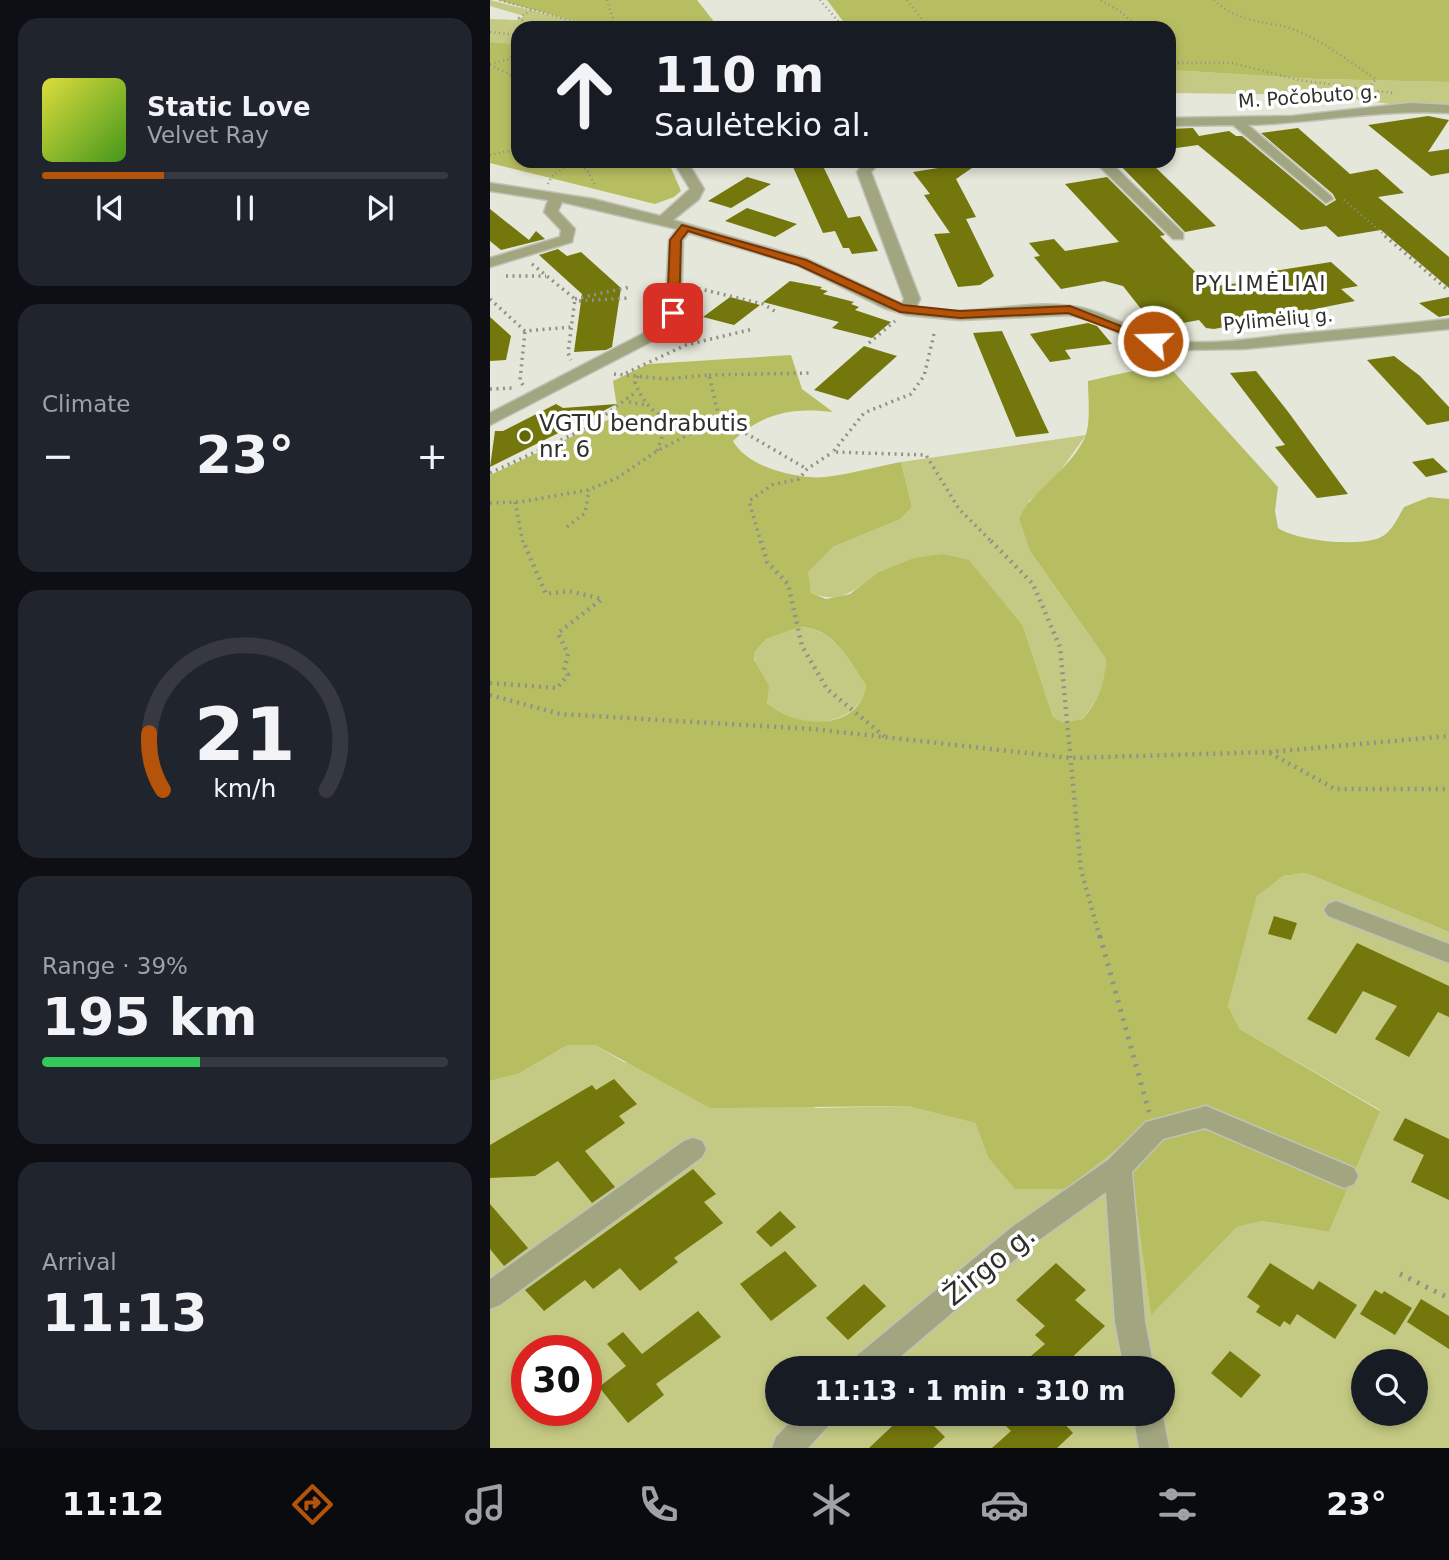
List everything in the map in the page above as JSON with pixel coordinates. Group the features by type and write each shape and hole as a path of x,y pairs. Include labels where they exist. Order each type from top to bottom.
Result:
{"street":[{"name":"M. Počobuto g.","path":"1176,122 1312,119 1410,107 1449,109"},
{"path":"1236,121 1334,198"},
{"path":"663,220 694,196 697,189 684,168"},
{"path":"865,168 864,172 912,299 907,310"},
{"path":"1108,168 1178,236"},
{"name":"Pylimėlių g.","path":"490,187 561,197 663,220 802,262 889,305 907,310 960,315 1070,310 1098,318 1134,335 1174,345 1243,344 1449,324"},
{"path":"490,263 567,239 568,229 551,212 554,201 561,197"},
{"path":"490,420 654,334 673,313 676,240 686,227"},
{"path":"1336,910 1449,954"},
{"path":"1155,1130 1206,1117 1344,1176"},
{"name":"Žirgo g.","path":"878,1356 1022,1236 1118,1168 1155,1130"},
{"path":"490,1296 692,1149"},
{"path":"1118,1168 1130,1322 1137,1356"},
{"path":"787,1448 808,1426"},
{"path":"1150,1426 1154,1448"}],"path":[{"path":"500,0 571,21"},
{"path":"607,0 614,21"},
{"path":"820,0 838,21"},
{"path":"907,0 924,21"},
{"path":"1101,0 1131,21"},
{"path":"1214,0 1237,19 1294,29 1376,79 1369,88"},
{"path":"523,21 519,18 531,10"},
{"path":"490,32 511,34"},
{"path":"490,64 511,57"},
{"path":"1176,63 1233,63 1289,78 1404,95"},
{"path":"490,64 511,76"},
{"path":"490,155 511,150"},
{"path":"541,194 552,176 563,168"},
{"path":"1334,198 1449,291"},
{"path":"521,255 574,300 630,298"},
{"path":"501,276 547,276"},
{"path":"675,284 763,304 778,313"},
{"path":"574,300 630,287"},
{"path":"490,299 526,331 572,327"},
{"path":"570,345 574,300"},
{"path":"869,343 907,310"},
{"path":"626,373 685,345 753,329"},
{"path":"520,380 526,331"},
{"path":"886,737 827,689 802,646 788,584 767,562 749,501 772,485 799,479 807,469 833,452 864,414 911,394 925,376 934,334"},
{"path":"592,366 601,374 626,373 666,379 709,375 810,373"},
{"path":"709,375 718,413 722,417 807,469"},
{"path":"638,376 635,382 646,405 667,423 703,429"},
{"path":"490,473 607,416 628,402 638,391"},
{"path":"628,402 646,405"},
{"path":"490,503 515,502 589,489 626,473 657,451 722,417"},
{"path":"657,451 667,423"},
{"path":"833,452 926,454 959,509 1033,584 1060,647 1081,870 1155,1130"},
{"path":"567,527 581,520 587,512 589,489"},
{"path":"490,683 557,688 568,675 564,670 568,654 558,633 566,621 591,611 602,599 569,591 546,594 524,550 516,524 515,502"},
{"path":"490,695 560,714 813,729 1070,758 1269,752 1449,736"},
{"path":"1269,752 1335,789 1449,789"},
{"path":"1400,1274 1449,1298"}],"green space":[{"path":"490,0 577,21 511,21 511,44 490,42 490,19 516,20 524,16 490,6"},
{"path":"497,0 697,0 714,21 577,21"},
{"path":"827,0 1449,0 1449,82 1316,79 1176,70 1176,21 843,21"},
{"path":"490,42 511,44 511,168 671,168 681,191 674,197 655,204 490,163"},
{"path":"1176,70 1316,79 1449,82 1449,104 1397,105 1324,95 1176,93"},
{"path":"791,355 802,389 833,412 805,410 767,418 733,441 739,449 766,467 809,477 841,475 901,462 912,507 901,519 833,547 808,572 811,593 826,599 850,594 877,573 914,558 943,554 969,560 1023,626 1053,717 1063,723 1083,719 1100,691 1106,659 1030,551 1019,518 1034,497 1079,449 1087,431 1089,417 1088,381 1141,370 1173,371 1278,487 1275,511 1278,528 1298,536 1325,541 1376,539 1390,530 1404,507 1429,497 1449,499 1449,932 1306,873 1283,876 1257,896 1228,1006 1240,1029 1380,1111 1329,1232 1262,1221 1237,1227 1151,1315 1127,1141 1066,1189 1015,1189 988,1157 975,1123 907,1106 710,1108 595,1045 568,1045 518,1074 490,1081 490,475 612,418 617,407 613,381 648,364","holes":["799,627 811,628 831,639 839,647 866,685 861,700 852,711 839,718 824,721 793,718 767,703 769,686 754,660 754,653 766,639"]},
{"path":"1086,435 1053,481 1029,501 1030,551 1106,659 1104,688 1083,719 1063,724 1053,717 1023,626 877,573 847,594 830,597 811,593 807,572 833,547 901,519 912,507 901,462"},
{"path":"798,627 811,628 831,639 866,685 861,700 839,718 808,722 779,714 769,705 754,653 766,639"},
{"path":"1306,873 1449,932 1449,1448 490,1448 490,1081 518,1074 568,1045 595,1045 624,1062 817,1108 907,1106 975,1123 988,1157 1066,1189 1127,1140 1151,1314 1237,1227 1262,1221 1329,1232 1380,1110 1240,1029 1228,1006 1257,895 1283,876"}],"building":[{"path":"1428,116 1449,120 1428,152 1449,149 1449,173 1431,176 1368,125"},
{"path":"1193,128 1199,136 1229,131 1236,136 1242,136 1326,206 1336,200 1333,194 1261,133 1298,128 1350,174 1377,169 1404,193 1378,197 1449,257 1449,288 1381,230 1338,237 1326,226 1301,230 1198,145 1176,148 1176,129"},
{"path":"793,168 824,168 848,218 860,216 878,251 852,254 849,248 843,248 835,231 823,233"},
{"path":"938,168 972,168 956,179 976,217 966,219 994,276 980,285 958,287 934,234 950,233 924,195 930,194 913,172"},
{"path":"1123,168 1156,168 1216,226 1185,232"},
{"path":"747,177 771,184 731,208 708,201"},
{"path":"1107,177 1165,235 1160,236 1210,287 1280,277 1274,271 1331,262 1358,286 1341,289 1355,301 1214,329 1206,328 1199,320 1156,328 1123,286 1104,281 1061,289 1034,257 1040,256 1029,243 1054,239 1065,251 1119,242 1065,184"},
{"path":"747,208 797,224 775,237 725,221"},
{"path":"490,209 529,240 536,231 545,239 501,250 490,241"},
{"path":"558,249 567,256 581,252 621,288 612,347 606,350 574,352 582,294 539,255"},
{"path":"790,281 822,287 820,289 828,291 823,294 854,302 851,304 859,307 855,310 891,322 872,338 832,328 839,322 763,302"},
{"path":"730,297 760,305 734,325 703,317"},
{"path":"1449,297 1449,315 1439,317 1419,303"},
{"path":"490,317 511,336 506,360 490,361"},
{"path":"1088,323 1097,326 1112,344 1065,350 1071,359 1050,362 1030,334"},
{"path":"1002,331 1049,433 1016,437 973,333"},
{"path":"864,346 897,356 848,400 814,390"},
{"path":"1394,356 1420,376 1449,407 1449,421 1427,425 1367,360"},
{"path":"1256,371 1348,494 1317,498 1275,447 1285,445 1230,373"},
{"name":"VGTU bendrabutis nr. 6","path":"556,404 563,408 617,404 490,467 495,431 503,431"},
{"path":"1433,458 1448,472 1426,477 1412,462"},
{"path":"1274,916 1297,923 1291,940 1268,934"},
{"path":"1357,943 1449,986 1449,1017 1438,1012 1409,1057 1375,1039 1397,1006 1363,991 1336,1034 1307,1019"},
{"path":"614,1079 637,1104 619,1116 625,1123 585,1151 615,1187 592,1203 558,1161 535,1176 490,1178 490,1145 592,1085 596,1090"},
{"path":"1405,1118 1449,1139 1449,1200 1411,1182 1424,1155 1393,1140"},
{"path":"693,1169 716,1194 704,1202 723,1223 674,1258 678,1262 640,1291 620,1268 593,1289 585,1280 544,1311 525,1290"},
{"path":"490,1204 528,1248 504,1266 490,1249"},
{"path":"780,1211 796,1227 771,1247 756,1232"},
{"path":"785,1251 817,1286 771,1321 740,1284"},
{"path":"1056,1263 1086,1290 1075,1300 1105,1326 1074,1356 1031,1356 1045,1344 1035,1335 1045,1326 1016,1300"},
{"path":"1270,1263 1313,1290 1319,1281 1357,1305 1335,1339 1297,1314 1290,1325 1284,1321 1280,1327 1256,1312 1260,1306 1247,1297"},
{"path":"864,1284 886,1306 848,1340 826,1318"},
{"path":"1375,1290 1382,1294 1384,1291 1412,1308 1395,1335 1360,1314"},
{"path":"1421,1299 1449,1316 1449,1349 1407,1322"},
{"path":"698,1311 721,1337 656,1384 664,1395 628,1423 602,1391 602,1385 626,1366 607,1344 623,1332 642,1354"},
{"path":"1230,1351 1261,1375 1241,1398 1211,1373"},
{"path":"892,1426 934,1426 945,1437 933,1448 869,1448"},
{"path":"1006,1426 1066,1426 1073,1433 1057,1448 992,1448 1011,1431"}],"place":[{"name":"VGTU bendrabutis nr. 6","path":"525,436"}],"district":[{"name":"PYLIMĖLIAI","path":"1261,284"}],"route":[{"path":"673,313 676,240 680,231 686,227 802,262 900,309 960,315 1043,309 1070,310 1098,318 1153,341"}]}
